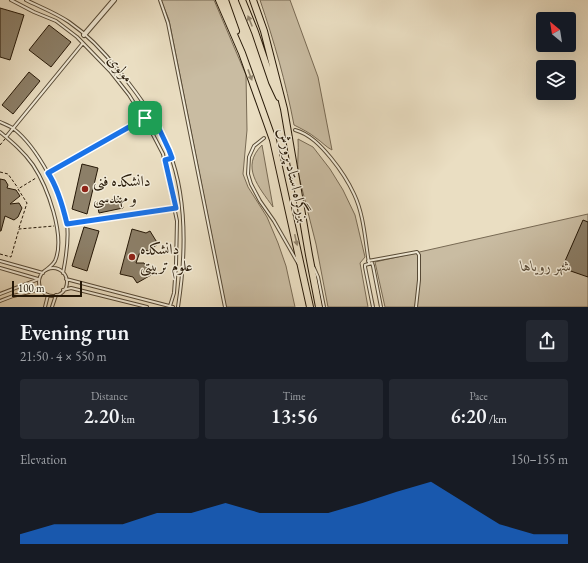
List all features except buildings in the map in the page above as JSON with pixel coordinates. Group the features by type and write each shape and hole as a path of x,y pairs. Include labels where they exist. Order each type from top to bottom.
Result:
{"highway":[{"name":"بزرگراه استاد پرورش","path":"219,0 242,53 273,140 310,307"},
{"name":"بزرگراه استاد پرورش","path":"225,0 232,17 242,53"},
{"name":"بزرگراه استاد پرورش","path":"242,0 255,32 272,82 284,109"},
{"name":"بزرگراه استاد پرورش","path":"253,0 264,31 284,109 319,307"}],"street":[{"path":"84,35 114,0"}],"lane":[{"name":"مولوی","path":"11,0 60,25 83,43 110,71 145,118 163,154 176,208 176,265 174,293 170,306"},
{"name":"مولوی","path":"26,0 64,19 106,54 128,80 155,120 172,158 181,197 184,224 182,278 178,307"},
{"path":"160,0 168,23 225,307"},
{"path":"60,25 64,19"},
{"path":"71,33 75,27"},
{"path":"6,137 83,43"},
{"path":"48,173 145,118"},
{"path":"148,124 155,120"},
{"path":"0,122 14,129 33,149 52,179 63,207 67,224 66,258 63,273"},
{"path":"295,130 303,132 313,139 326,152 345,176 355,195 362,221 369,262 372,263 373,266 381,307"},
{"path":"0,132 16,145 33,164 47,191 55,214 57,254 54,263 43,273 40,280 41,289 48,295 56,295 71,288 147,307"},
{"path":"264,138 254,146 249,157 248,174 251,184 260,201 274,220 303,272"},
{"path":"165,160 172,158"},
{"path":"67,224 176,208"},
{"path":"373,307 365,265 369,262 417,252 419,255 419,280 416,307"},
{"path":"309,255 318,277 324,307"},
{"path":"0,261 43,273"},
{"path":"0,268 40,280"},
{"path":"46,270 55,268 63,273 66,278 64,290"},
{"path":"66,278 173,307"},
{"path":"0,294 40,280"},
{"path":"0,301 41,289"},
{"path":"45,307 48,295"},
{"path":"52,307 56,295"}],"path":[{"path":"0,145 6,137"},
{"path":"0,172 8,174 27,203 11,257 0,254"},
{"path":"18,189 39,177"},
{"path":"19,229 56,226"}],"green space":[{"path":"161,0 214,0 246,75 247,130 243,174 248,187 267,217 278,243 286,266 295,307 226,307 169,20"},
{"path":"260,0 290,0 318,77 332,150 311,134 294,125 279,62"},
{"path":"298,139 313,147 330,169 343,190 355,215 365,257 360,263 368,307 328,307 316,244 298,173"},
{"path":"262,145 273,207 262,192 254,177 252,169 252,161"},
{"name":"شهر رویاها","path":"588,214 588,307 385,307 375,262"}],"place":[{"name":"دانشکده فنی و مهندسی","path":"85,189"},
{"name":"دانشکده علوم تربیتی","path":"132,257"}],"route":[{"path":"145,118 148,124 155,120 172,158 165,160 176,208 67,224 63,207 52,179 48,173 145,118"}]}
